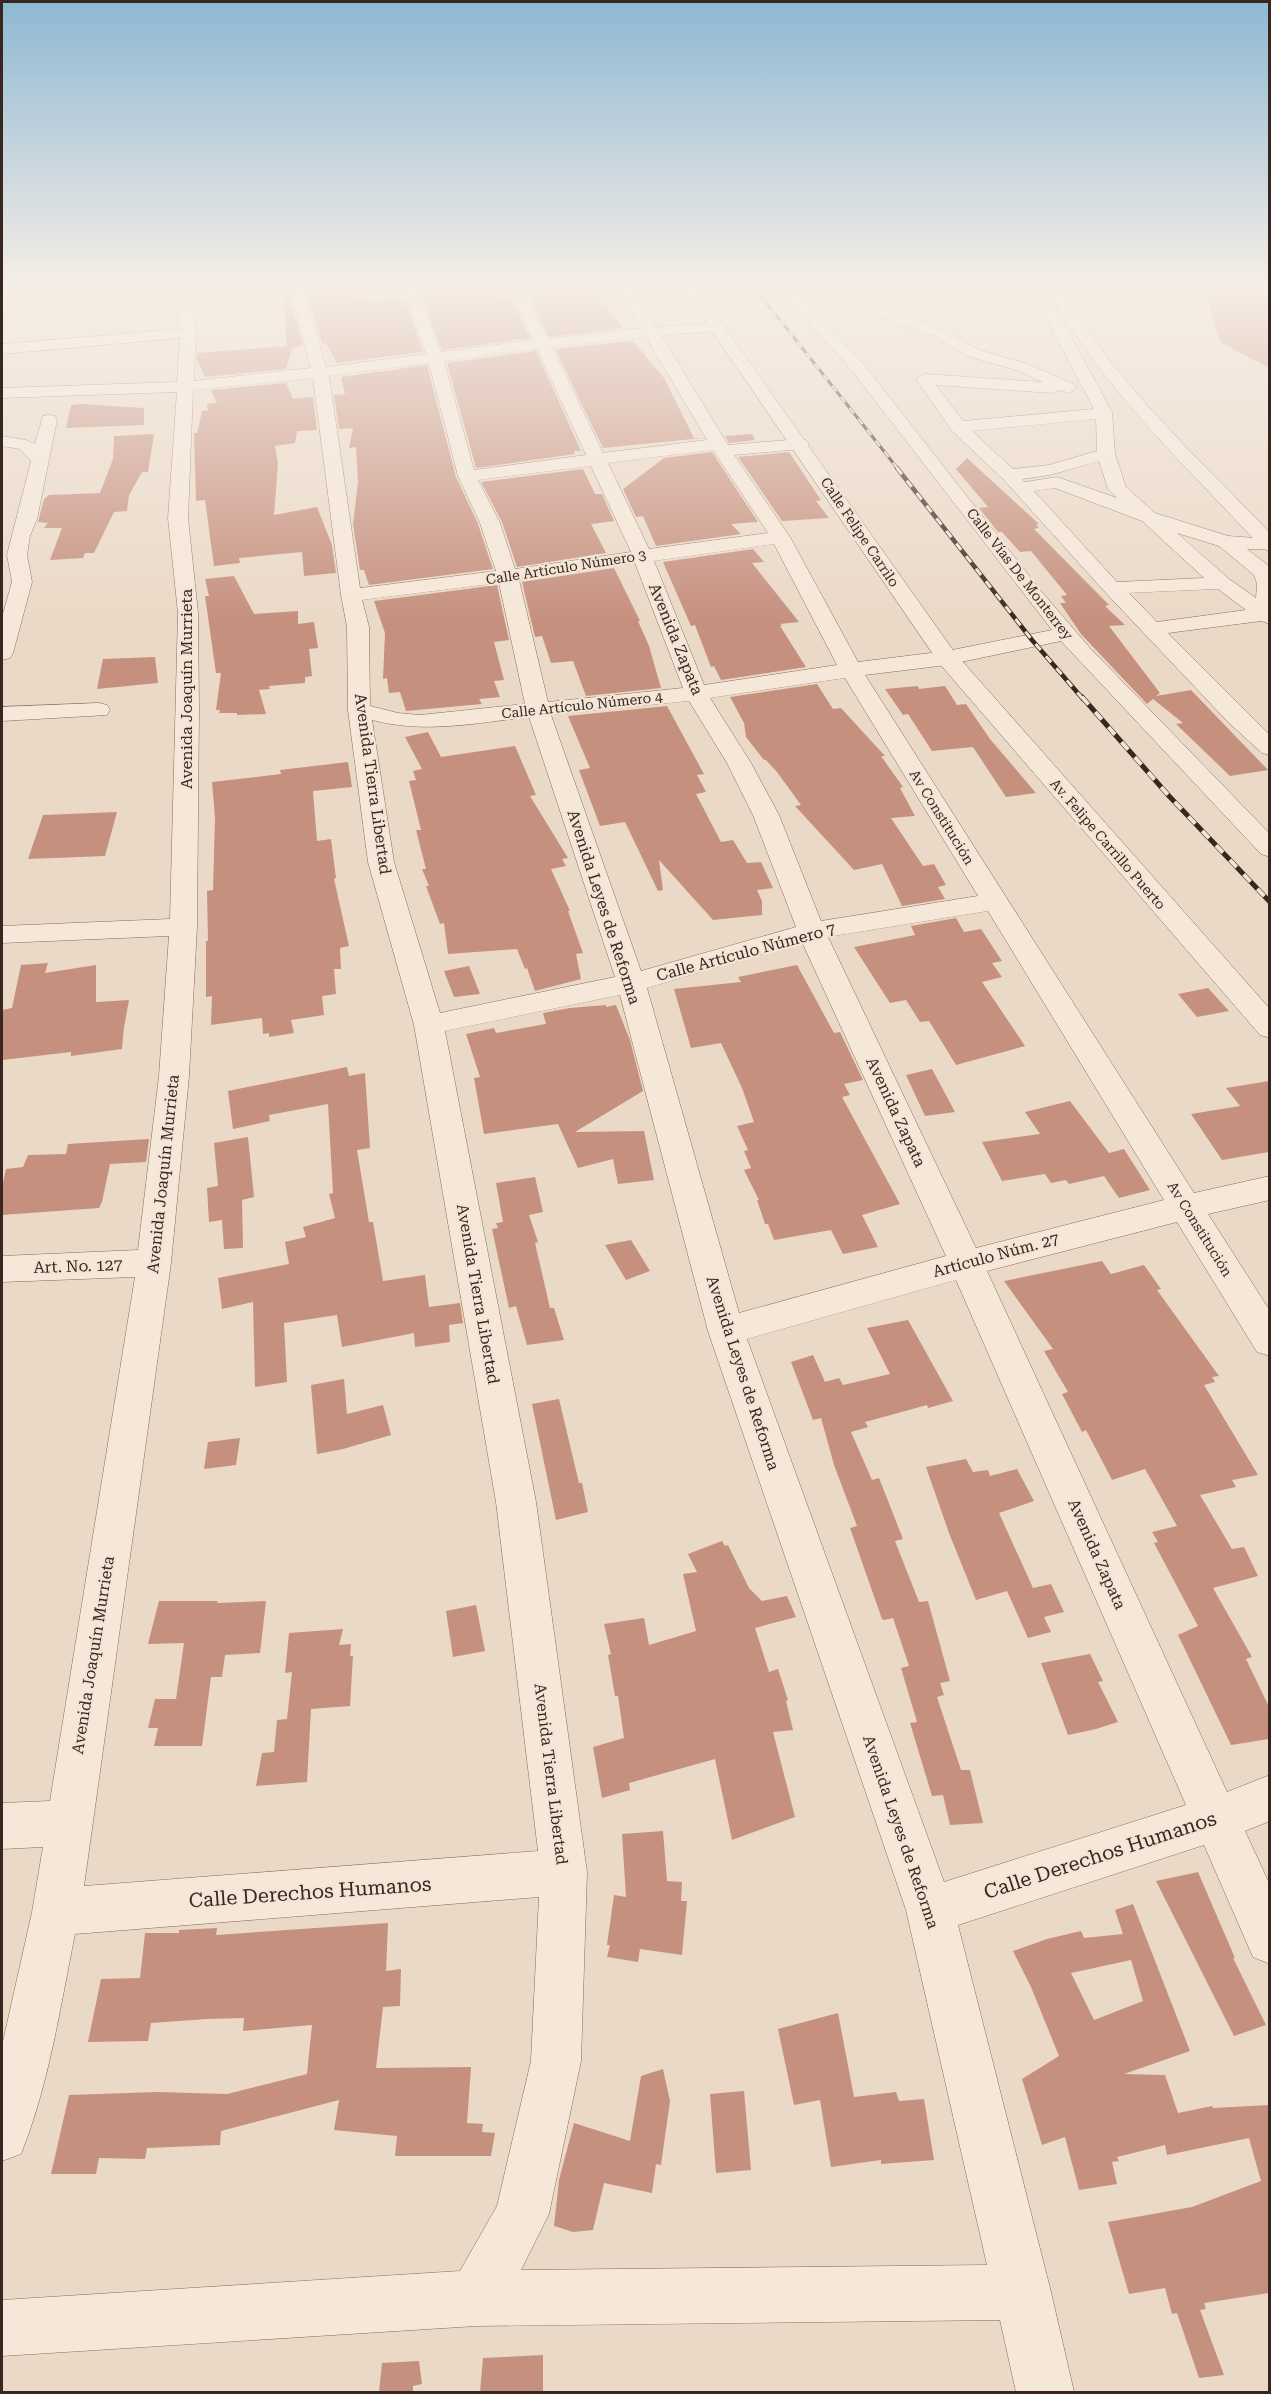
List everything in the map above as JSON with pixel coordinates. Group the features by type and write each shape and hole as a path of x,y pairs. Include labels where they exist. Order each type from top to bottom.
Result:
{"street":[{"name":"Avenida Joaquín Murrieta","path":"2,2135 10,2086 56,1912 67,1824 154,1263 174,1076 183,927 188,613 178,518 185,399"},
{"name":"Avenida Tierra Libertad","path":"324,399 351,595 358,627 359,710 381,862 429,1025 516,1502 564,1872 556,2061 522,2214 476,2298"},
{"name":"Avenida Leyes de Reforma","path":"446,399 467,476 490,523 508,577 538,710 631,983 726,1331 930,1910 1023,2292 1045,2392"},
{"name":"Avenida Zapata","path":"568,399 642,555 696,693 739,763 766,815 811,931 966,1263 1269,1940"},
{"name":"Av Constitución","path":"691,399 780,537 851,669 1187,1206 1269,1342"},
{"name":"Calle Felipe Carrilo","path":"769,399 947,658"},
{"name":"Calle Vías De Monterrey","path":"882,399 1066,634 1269,849"},
{"path":"938,399 958,427 1014,481 1112,588 1236,717 1269,748"},
{"path":"1089,399 1100,404"},
{"path":"1097,399 1100,404 1106,454 1117,489 1222,583 1267,616"},
{"path":"1133,399 1269,544"},
{"path":"958,427 1083,416 1100,404"},
{"path":"2,653 22,582 9,556 40,460 49,420"},
{"path":"2,441 26,446 40,460"},
{"path":"467,476 721,448 800,444"},
{"path":"1014,481 1054,476 1106,454"},
{"path":"1054,476 1148,517 1226,542 1269,544"},
{"name":"Calle Artículo Número 3","path":"351,595 508,577 642,555 780,537"},
{"path":"1226,542 1263,572 1266,578 1267,616"},
{"path":"1112,588 1222,583"},
{"path":"1153,629 1267,616"},
{"name":"Calle Artículo Número 4","path":"359,710 397,720 420,722 538,710 696,693 851,669 947,658 1066,634"},
{"name":"Av. Felipe Carrillo Puerto","path":"947,658 1269,1028"},
{"path":"2,714 99,710"},
{"path":"1236,717 1269,715"},
{"name":"Calle Artículo Número 7","path":"429,1025 631,983 811,931 995,902"},
{"path":"2,934 183,927"},
{"name":"Artículo Núm. 27","path":"726,1331 966,1263 1187,1206 1269,1188"},
{"name":"Art. No. 127","path":"2,1269 154,1263"},
{"name":"Calle Derechos Humanos","path":"930,1910 1215,1819 1269,1797"},
{"path":"2,1826 67,1824"},
{"name":"Calle Derechos Humanos","path":"56,1912 564,1872"},
{"path":"2,2328 476,2298 1023,2292"}],"building":[{"path":"215,399 313,399 317,430 297,431 295,443 275,446 278,463 274,515 317,507 332,545 336,573 304,576 302,552 239,558 240,563 214,566 205,500 196,501 194,433 197,433 202,411 208,410 207,404 217,403"},
{"path":"335,399 436,399 456,477 478,524 493,569 369,585 364,570 360,570 353,524 358,482 356,447 349,448 353,428 339,429"},
{"path":"457,399 557,399 581,451 574,451 575,454 476,468"},
{"path":"579,399 674,399 694,438 703,438 603,448"},
{"path":"71,405 144,408 144,425 66,428"},
{"path":"154,434 148,472 142,472 129,495 127,511 114,512 94,553 85,553 83,558 50,560 62,528 44,528 48,523 38,522 44,499 49,495 100,493 113,459 114,436"},
{"path":"752,434 755,440 729,443 725,436"},
{"path":"712,452 758,522 731,524 741,534 656,546 643,516 636,517 623,489 664,458"},
{"path":"789,452 821,500 816,501 829,518 782,521 738,457"},
{"path":"967,458 1039,524 1036,524 1039,528 1034,529 1109,605 1105,606 1125,625 1109,626 1160,693 1156,696 1191,690 1268,770 1230,776 1176,724 1183,723 1153,699 1147,704 1081,634 1060,603 1066,603 1061,596 1067,595 1031,551 1020,552 1002,532 998,532 979,508 988,507 956,469"},
{"path":"583,469 595,494 602,494 614,521 591,524 606,553 517,567 502,522 481,482"},
{"path":"753,549 764,562 752,563 799,622 780,624 783,626 780,626 806,667 721,680 714,666 711,667 695,625 691,626 663,562"},
{"path":"614,568 640,621 638,621 649,646 661,688 586,696 573,661 551,663 542,636 535,637 522,582"},
{"path":"234,576 254,614 298,611 298,624 314,622 318,648 309,649 312,676 305,677 305,683 269,686 270,689 259,690 266,714 237,715 237,713 219,713 220,710 216,710 221,673 216,673 205,596 209,596 205,579"},
{"path":"497,585 509,640 494,642 504,680 494,681 500,697 479,699 482,704 406,711 400,692 389,693 387,678 383,679 385,633 374,601"},
{"path":"155,657 158,683 97,689 103,659"},
{"path":"817,684 833,709 841,708 885,756 881,756 903,787 900,788 915,816 891,818 923,866 934,864 946,885 938,887 945,899 902,906 882,864 854,870 795,806 801,805 777,772 746,737 744,723 730,697"},
{"path":"918,686 919,689 945,686 957,705 966,704 990,739 1036,793 1006,797 973,747 932,751 908,714 903,715 885,689"},
{"path":"667,706 704,774 697,775 706,792 696,794 721,842 733,840 747,863 761,862 773,888 757,890 762,901 762,915 713,920 659,860 663,890 658,891 625,822 600,826 579,770 590,768 568,716"},
{"path":"428,732 441,757 515,746 536,795 530,796 568,858 562,859 566,866 551,869 570,911 568,911 583,953 576,954 581,979 535,991 517,949 448,954 444,923 440,924 422,869 426,869 416,830 421,830 409,781 416,780 413,771 422,769 405,737"},
{"path":"348,762 352,787 313,791 317,841 331,839 336,878 334,879 349,946 340,948 341,969 334,969 336,994 322,996 324,1015 291,1020 294,1033 269,1037 269,1033 263,1034 262,1018 211,1025 212,996 206,997 206,941 208,941 207,891 213,890 215,817 212,782 281,774 280,770"},
{"path":"117,812 105,856 28,859 43,815"},
{"path":"956,918 964,932 981,929 1002,961 992,963 1002,977 982,982 1025,1046 956,1065 929,1021 920,1022 906,1000 890,1003 854,947 915,935 911,926"},
{"path":"48,963 45,973 96,965 96,1002 129,1000 122,1049 71,1056 71,1052 2,1060 2,1010 12,1008 21,965"},
{"path":"797,965 834,1033 840,1032 863,1080 844,1084 850,1095 842,1097 900,1204 862,1215 878,1247 843,1254 831,1230 774,1240 768,1224 765,1224 757,1200 759,1200 744,1170 751,1168 744,1151 748,1150 737,1126 754,1122 742,1088 721,1043 691,1048 674,989 741,982 738,977"},
{"path":"469,966 480,994 454,997 444,971"},
{"path":"1208,988 1229,1011 1197,1017 1178,994"},
{"path":"606,1005 606,1007 616,1005 630,1040 643,1091 575,1132 644,1131 654,1180 618,1184 613,1159 578,1168 558,1124 484,1134 474,1078 480,1077 466,1034 494,1028 496,1033 546,1024 543,1013"},
{"path":"347,1067 349,1076 365,1073 370,1148 357,1150 369,1222 373,1222 383,1281 425,1275 429,1307 460,1303 463,1323 449,1325 450,1342 415,1347 414,1333 342,1347 337,1315 284,1323 287,1382 255,1387 253,1302 222,1309 218,1278 289,1264 285,1242 306,1237 303,1227 335,1218 329,1194 333,1193 328,1104 269,1115 270,1121 233,1129 228,1091"},
{"path":"932,1069 955,1112 925,1116 906,1075"},
{"path":"1269,1081 1269,1152 1222,1160 1191,1114 1240,1106 1226,1088"},
{"path":"1070,1101 1109,1153 1124,1149 1150,1190 1119,1198 1104,1176 1069,1184 1066,1180 1051,1183 1045,1174 1002,1181 982,1142 1040,1134 1025,1112"},
{"path":"248,1137 254,1197 242,1200 243,1248 224,1249 222,1220 209,1222 207,1188 218,1186 214,1143"},
{"path":"149,1139 146,1162 110,1164 99,1208 2,1215 2,1187 6,1169 23,1167 28,1155 66,1154 68,1144"},
{"path":"535,1177 543,1212 529,1215 538,1242 535,1243 550,1308 554,1308 564,1340 527,1345 516,1306 509,1308 492,1229 498,1228 496,1223 503,1222 496,1183"},
{"path":"631,1240 650,1271 626,1280 605,1245"},
{"path":"1102,1261 1111,1274 1144,1265 1161,1289 1157,1290 1219,1376 1212,1377 1215,1382 1204,1385 1258,1475 1232,1480 1236,1487 1200,1495 1232,1549 1244,1547 1258,1576 1213,1588 1252,1657 1246,1659 1269,1707 1269,1739 1231,1745 1178,1635 1198,1626 1154,1543 1158,1542 1152,1532 1177,1526 1145,1469 1112,1480 1086,1430 1082,1432 1062,1394 1068,1392 1044,1351 1053,1349 1004,1281"},
{"path":"908,1320 953,1401 928,1408 927,1405 865,1422 868,1427 851,1432 872,1480 879,1478 903,1539 895,1541 919,1602 928,1601 950,1681 940,1683 944,1695 937,1697 961,1770 970,1770 983,1823 950,1825 943,1795 932,1796 910,1723 917,1722 901,1668 909,1666 893,1618 882,1619 850,1528 857,1526 834,1465 821,1418 813,1420 791,1362 813,1355 825,1382 839,1378 843,1385 890,1374 867,1328"},
{"path":"344,1379 347,1414 383,1405 391,1435 317,1454 311,1385"},
{"path":"559,1399 588,1512 556,1520 532,1404"},
{"path":"240,1438 236,1465 204,1469 208,1442"},
{"path":"966,1459 973,1472 988,1470 990,1476 1017,1469 1034,1501 999,1513 1033,1588 1051,1584 1064,1612 1044,1617 1051,1632 1028,1638 1007,1591 976,1600 926,1467"},
{"path":"722,1541 725,1546 728,1545 749,1588 762,1601 787,1596 796,1617 755,1628 769,1672 778,1669 788,1700 786,1701 793,1730 773,1732 795,1817 732,1840 715,1759 629,1783 630,1790 602,1798 593,1747 624,1738 604,1624 644,1618 649,1645 696,1631 683,1574 697,1572 688,1554"},
{"path":"159,1601 218,1601 217,1603 266,1601 260,1653 225,1655 222,1677 211,1677 202,1746 154,1746 158,1728 148,1728 155,1699 176,1699 184,1643 148,1644"},
{"path":"476,1605 485,1651 453,1657 446,1611"},
{"path":"343,1629 339,1645 351,1644 350,1656 353,1656 350,1706 311,1709 307,1782 256,1786 262,1753 274,1752 277,1720 287,1719 292,1672 285,1673 289,1633"},
{"path":"1090,1654 1103,1681 1098,1682 1118,1722 1068,1735 1041,1663"},
{"path":"663,1831 667,1881 682,1882 681,1901 687,1901 682,1955 640,1949 638,1962 607,1957 614,1895 626,1897 622,1834"},
{"path":"1198,1872 1235,1958 1233,1958 1266,2025 1234,2036 1156,1881"},
{"path":"1133,1904 1190,2051 1124,2074 1165,2075 1178,2113 1212,2106 1213,2108 1269,2105 1269,2293 1204,2303 1206,2309 1200,2310 1224,2375 1199,2378 1177,2313 1172,2314 1165,2288 1129,2294 1108,2222 1192,2207 1261,2181 1249,2138 1167,2155 1165,2145 1117,2157 1119,2161 1112,2162 1117,2184 1079,2190 1065,2137 1042,2145 1022,2079 1059,2056 1031,1987 1013,1951 1047,1939 1081,1931 1084,1938 1123,1934 1115,1910","holes":["1131,1960 1143,2001 1094,2020 1071,1973"]},
{"path":"388,1923 386,1971 401,1969 400,2006 383,2007 376,2068 471,2067 467,2123 483,2124 482,2132 495,2133 491,2156 395,2156 397,2136 334,2130 339,2100 221,2131 220,2145 147,2148 145,2159 99,2158 96,2174 51,2174 69,2095 157,2092 227,2094 307,2074 312,2025 243,2031 244,2018 151,2023 148,2041 88,2042 101,1979 140,1978 145,1933 179,1933 179,1930 217,1928 216,1935"},
{"path":"838,2013 854,2097 896,2092 899,2101 924,2099 934,2160 881,2164 881,2160 831,2167 820,2100 794,2105 778,2029"},
{"path":"663,2069 670,2101 661,2165 656,2164 652,2193 604,2183 593,2230 573,2232 554,2226 559,2180 574,2123 630,2141 641,2076"},
{"path":"744,2091 751,2170 716,2173 710,2094"},
{"path":"543,2355 543,2392 480,2392 483,2358"},
{"path":"419,2361 422,2384 413,2386 413,2392 379,2392 382,2363"}],"railway":[{"path":"842,399 898,469"},
{"path":"897,468 1032,640 1083,699"},
{"path":"1082,697 1169,796 1270,902"}]}
